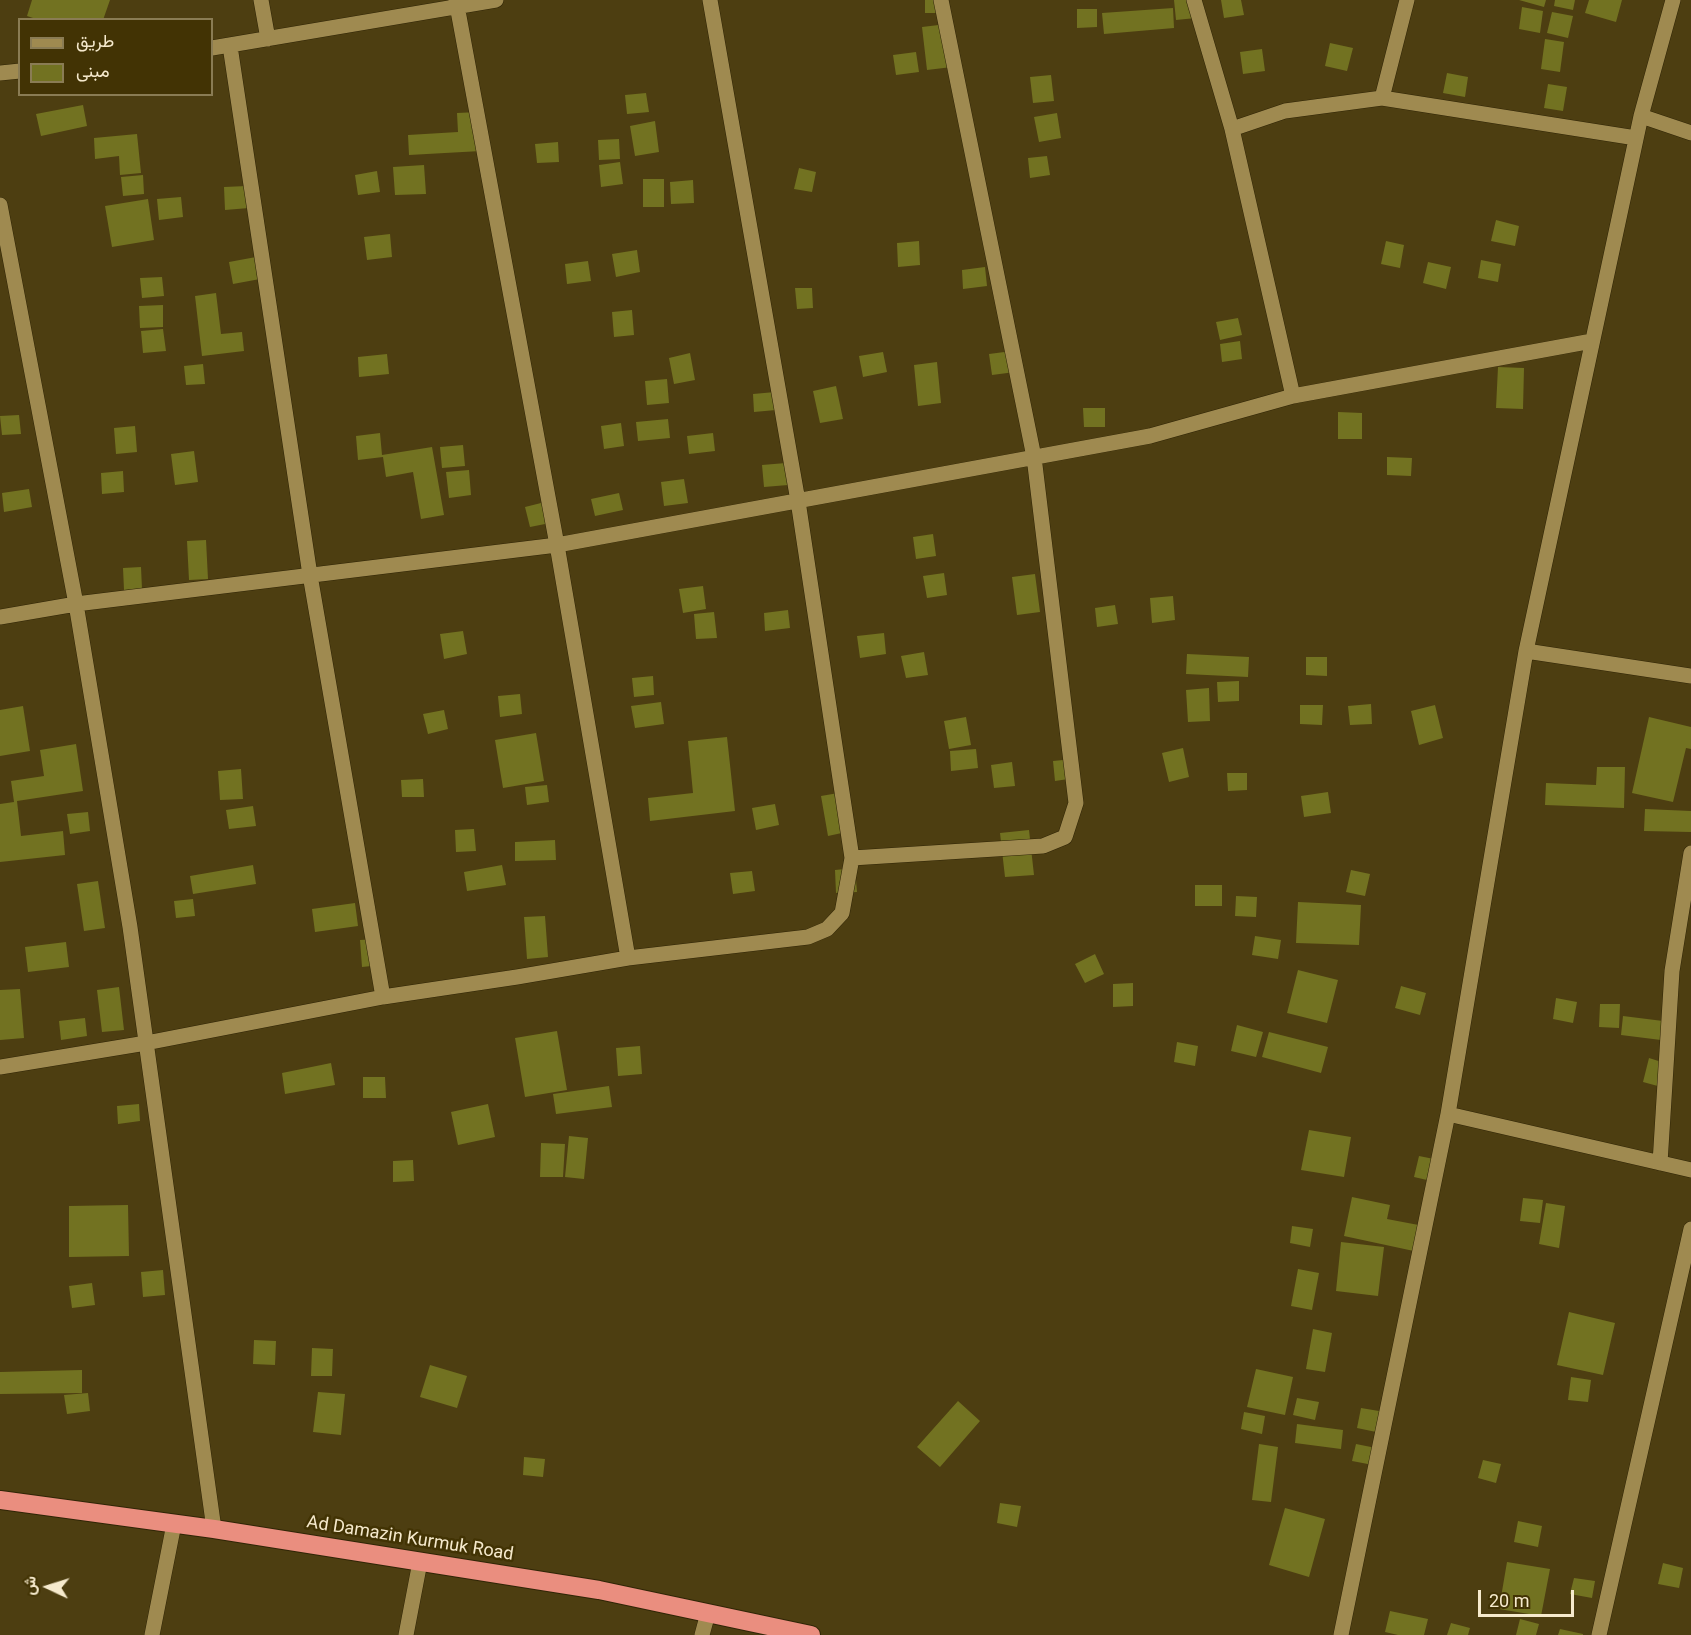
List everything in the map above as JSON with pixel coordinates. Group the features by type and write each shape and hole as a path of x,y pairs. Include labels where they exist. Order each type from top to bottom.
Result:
{"highway":[{"name":"Ad Damazin Kurmuk Road","path":"0,1500 214,1529 599,1590 811,1635"}],"street":[{"path":"261,0 268,39"},
{"path":"213,48 457,3 496,0"},
{"path":"0,1067 146,1043 383,997 628,958 808,937 827,928 842,913 852,858 798,501 710,0"},
{"path":"852,858 1043,846 1065,837 1076,802 1034,457 941,0"},
{"path":"1194,0 1232,129 1293,396"},
{"path":"1382,98 1407,0"},
{"path":"1341,1635 1448,1114 1526,651 1636,138 1673,0"},
{"path":"457,3 557,545 628,958"},
{"path":"230,46 310,575 383,997"},
{"path":"0,73 18,71"},
{"path":"1232,129 1285,111 1382,98 1636,138"},
{"path":"1641,116 1691,133"},
{"path":"0,205 76,604 130,927 214,1529"},
{"path":"0,617 76,604 557,545 1150,436 1293,396 1592,341"},
{"path":"1526,651 1691,676"},
{"path":"1660,1163 1672,971 1691,853"},
{"path":"1448,1114 1691,1170"},
{"path":"1599,1635 1691,1229"},
{"path":"152,1635 174,1524"},
{"path":"406,1635 420,1562"},
{"path":"702,1635 708,1613"}],"building":[{"path":"32,0 110,0 104,18 33,18 27,16"},
{"path":"925,0 946,0 946,13 925,13"},
{"path":"1174,0 1194,0 1196,18 1176,20"},
{"path":"1221,0 1241,0 1244,15 1224,18"},
{"path":"1519,0 1546,0 1544,7"},
{"path":"1555,0 1575,0 1573,10 1554,6"},
{"path":"1589,0 1622,0 1616,22 1585,13"},
{"path":"1522,7 1543,11 1540,33 1519,29"},
{"path":"1173,8 1174,28 1104,34 1102,13"},
{"path":"1077,9 1097,9 1097,27 1077,28"},
{"path":"1552,12 1573,16 1568,38 1547,33"},
{"path":"947,24 952,67 927,70 922,27"},
{"path":"1545,39 1564,42 1560,72 1541,69"},
{"path":"1330,43 1353,48 1347,71 1325,66"},
{"path":"1262,49 1265,71 1243,74 1240,52"},
{"path":"916,52 919,72 896,75 893,55"},
{"path":"1447,73 1468,77 1465,97 1443,93"},
{"path":"1051,75 1054,101 1033,103 1030,77"},
{"path":"1548,84 1567,87 1563,111 1544,108"},
{"path":"646,93 649,112 627,114 625,95"},
{"path":"83,105 87,126 41,136 36,114"},
{"path":"478,112 481,151 409,155 408,135 458,132 457,113"},
{"path":"1057,113 1061,138 1039,142 1034,117"},
{"path":"655,121 659,152 635,156 630,126"},
{"path":"137,134 141,173 120,175 119,156 95,159 94,138"},
{"path":"619,139 620,159 599,160 598,140"},
{"path":"558,142 559,162 537,163 535,144"},
{"path":"1047,156 1050,175 1030,178 1028,158"},
{"path":"620,162 623,184 601,187 599,165"},
{"path":"424,165 426,194 395,195 393,167"},
{"path":"799,168 816,172 812,192 794,189"},
{"path":"377,171 380,192 358,195 355,175"},
{"path":"143,175 144,194 123,196 121,177"},
{"path":"643,179 664,179 664,207 643,207"},
{"path":"693,180 694,203 671,204 670,182"},
{"path":"247,186 249,208 225,210 224,187"},
{"path":"181,197 183,217 159,220 157,199"},
{"path":"148,199 154,240 112,247 105,206"},
{"path":"1496,220 1519,226 1515,246 1491,241"},
{"path":"390,234 392,257 367,260 364,237"},
{"path":"919,241 920,265 898,267 897,243"},
{"path":"1386,241 1404,245 1400,268 1381,264"},
{"path":"637,250 640,272 616,277 612,254"},
{"path":"256,257 260,279 233,284 229,262"},
{"path":"1481,260 1501,264 1498,282 1478,278"},
{"path":"588,261 591,281 567,284 565,264"},
{"path":"1428,262 1451,267 1446,289 1423,283"},
{"path":"985,267 987,286 963,289 962,270"},
{"path":"162,277 164,296 142,298 140,278"},
{"path":"795,288 812,288 813,308 797,309"},
{"path":"216,293 221,334 242,332 244,351 202,356 195,296"},
{"path":"163,305 163,327 140,328 139,306"},
{"path":"632,310 634,335 614,337 612,312"},
{"path":"1238,318 1242,335 1220,340 1216,322"},
{"path":"163,329 166,351 143,353 141,331"},
{"path":"1240,341 1242,359 1222,362 1220,344"},
{"path":"1012,351 1015,372 992,375 989,354"},
{"path":"883,352 887,372 863,377 859,356"},
{"path":"690,353 695,380 674,384 669,358"},
{"path":"387,354 389,374 359,377 358,357"},
{"path":"937,362 941,403 918,406 914,365"},
{"path":"203,364 205,384 186,385 184,366"},
{"path":"1498,367 1524,368 1523,409 1496,408"},
{"path":"667,379 669,403 647,405 645,381"},
{"path":"836,386 843,419 820,423 813,391"},
{"path":"775,392 776,410 754,412 753,394"},
{"path":"1083,408 1105,408 1105,427 1084,427"},
{"path":"1338,412 1362,413 1362,439 1338,439"},
{"path":"19,415 21,434 2,435 0,416"},
{"path":"668,419 670,438 638,441 636,422"},
{"path":"621,423 624,446 604,449 601,426"},
{"path":"135,426 137,452 116,454 114,428"},
{"path":"380,433 382,455 432,447 444,515 421,519 413,472 386,477 383,457 358,460 356,436"},
{"path":"713,433 715,451 689,454 687,436"},
{"path":"463,445 465,466 442,468 440,447"},
{"path":"194,451 198,482 175,485 171,454"},
{"path":"1387,457 1412,458 1411,476 1387,475"},
{"path":"786,463 788,485 764,487 762,465"},
{"path":"469,470 471,495 449,498 446,472"},
{"path":"123,471 124,492 102,494 101,473"},
{"path":"684,479 688,503 664,506 661,482"},
{"path":"29,489 32,507 4,512 2,493"},
{"path":"619,493 623,510 595,516 591,499"},
{"path":"545,502 550,523 530,527 525,507"},
{"path":"933,534 936,556 916,559 913,537"},
{"path":"206,540 208,579 189,580 187,541"},
{"path":"141,567 142,589 124,590 123,568"},
{"path":"944,573 947,595 927,598 923,576"},
{"path":"1035,574 1040,612 1017,615 1012,577"},
{"path":"703,586 706,609 683,613 679,589"},
{"path":"1173,596 1175,620 1152,623 1150,598"},
{"path":"1115,605 1118,624 1097,627 1095,608"},
{"path":"788,610 790,628 765,631 764,613"},
{"path":"714,612 717,638 696,639 694,614"},
{"path":"463,631 467,654 444,659 440,634"},
{"path":"884,633 886,654 860,658 857,636"},
{"path":"924,652 928,675 906,678 901,656"},
{"path":"1187,654 1249,657 1248,677 1186,674"},
{"path":"1306,657 1327,657 1327,676 1306,675"},
{"path":"653,676 654,695 634,697 632,678"},
{"path":"1239,681 1239,701 1218,702 1217,682"},
{"path":"1209,688 1210,721 1188,722 1186,690"},
{"path":"520,694 522,714 500,717 498,696"},
{"path":"661,702 664,724 635,728 631,706"},
{"path":"1371,704 1372,724 1350,725 1348,706"},
{"path":"1300,705 1323,705 1322,725 1300,724"},
{"path":"1435,705 1443,738 1419,745 1411,711"},
{"path":"23,706 30,751 0,756 0,710"},
{"path":"444,710 448,729 428,734 423,714"},
{"path":"966,717 971,745 949,749 944,721"},
{"path":"1649,717 1691,727 1691,749 1686,748 1673,802 1632,793"},
{"path":"536,733 544,781 503,788 495,740"},
{"path":"727,737 735,811 650,821 648,798 693,793 688,741"},
{"path":"76,744 83,791 17,801 21,836 63,831 65,855 0,862 0,804 14,802 11,781 44,776 40,750"},
{"path":"1183,748 1189,777 1169,782 1162,753"},
{"path":"976,749 978,768 951,771 950,751"},
{"path":"1073,759 1075,778 1055,781 1053,761"},
{"path":"1012,762 1015,786 994,788 991,765"},
{"path":"1597,767 1625,767 1624,808 1545,805 1546,783 1596,785"},
{"path":"241,769 243,799 220,800 218,771"},
{"path":"1227,773 1247,773 1247,790 1228,791"},
{"path":"423,779 424,797 402,797 401,780"},
{"path":"547,785 549,802 527,805 525,787"},
{"path":"844,792 851,831 828,836 821,796"},
{"path":"1328,792 1331,813 1304,817 1301,796"},
{"path":"775,804 779,825 756,830 752,808"},
{"path":"253,806 256,826 229,829 226,810"},
{"path":"1645,809 1691,811 1691,832 1644,831"},
{"path":"88,812 90,831 70,834 67,814"},
{"path":"474,829 476,851 456,852 455,830"},
{"path":"1029,830 1034,875 1005,877 1000,833"},
{"path":"555,840 556,860 515,861 515,842"},
{"path":"253,865 256,884 193,894 190,876"},
{"path":"502,865 506,885 467,891 464,872"},
{"path":"855,868 857,892 836,893 835,870"},
{"path":"1351,870 1370,874 1365,896 1346,892"},
{"path":"752,871 755,891 733,894 730,873"},
{"path":"98,881 105,928 84,931 77,884"},
{"path":"1195,885 1222,885 1222,906 1195,906"},
{"path":"1236,896 1257,897 1256,917 1235,916"},
{"path":"193,899 195,916 176,918 174,901"},
{"path":"1298,902 1361,905 1359,945 1296,943"},
{"path":"355,903 358,926 315,932 312,909"},
{"path":"545,916 548,957 527,959 524,917"},
{"path":"1255,936 1281,940 1278,959 1252,955"},
{"path":"379,939 381,965 362,967 360,940"},
{"path":"66,942 69,967 28,972 25,947"},
{"path":"1095,954 1104,974 1085,983 1075,964"},
{"path":"1298,970 1338,980 1327,1023 1287,1013"},
{"path":"1133,983 1133,1006 1113,1007 1113,984"},
{"path":"1401,986 1426,993 1420,1015 1395,1008"},
{"path":"119,987 124,1030 102,1032 97,990"},
{"path":"20,989 24,1038 0,1040 0,990"},
{"path":"1556,998 1577,1002 1573,1023 1553,1019"},
{"path":"1600,1004 1620,1004 1619,1028 1599,1027"},
{"path":"1623,1016 1663,1021 1661,1040 1621,1035"},
{"path":"85,1018 87,1036 61,1040 59,1021"},
{"path":"1237,1025 1263,1032 1256,1057 1231,1051"},
{"path":"557,1031 567,1090 525,1097 515,1038"},
{"path":"1269,1032 1328,1047 1321,1073 1262,1057"},
{"path":"1177,1042 1198,1046 1195,1066 1174,1062"},
{"path":"640,1046 642,1074 618,1076 616,1048"},
{"path":"1649,1058 1671,1065 1665,1088 1643,1082"},
{"path":"331,1063 335,1085 285,1094 282,1073"},
{"path":"363,1077 385,1077 386,1098 363,1098"},
{"path":"609,1086 612,1107 556,1114 553,1094"},
{"path":"139,1104 140,1121 118,1124 117,1106"},
{"path":"488,1104 495,1137 458,1145 451,1112"},
{"path":"1309,1130 1351,1137 1344,1177 1301,1170"},
{"path":"569,1136 588,1138 584,1179 565,1177"},
{"path":"541,1143 565,1144 563,1177 540,1177"},
{"path":"1419,1156 1444,1161 1440,1183 1414,1177"},
{"path":"413,1160 414,1181 393,1182 393,1161"},
{"path":"1352,1197 1390,1205 1387,1219 1429,1227 1423,1253 1344,1236"},
{"path":"1523,1198 1543,1200 1540,1223 1520,1221"},
{"path":"1546,1203 1565,1206 1559,1248 1539,1244"},
{"path":"128,1205 129,1256 69,1257 69,1206"},
{"path":"1292,1226 1313,1229 1310,1247 1290,1243"},
{"path":"1341,1242 1384,1247 1378,1296 1336,1291"},
{"path":"1298,1269 1319,1273 1312,1310 1291,1306"},
{"path":"163,1270 165,1295 143,1297 141,1272"},
{"path":"92,1283 95,1305 72,1308 69,1286"},
{"path":"1569,1312 1615,1323 1603,1375 1557,1365"},
{"path":"1313,1329 1332,1333 1325,1372 1306,1369"},
{"path":"254,1340 276,1341 275,1365 253,1364"},
{"path":"312,1348 333,1349 332,1376 311,1376"},
{"path":"430,1365 467,1376 457,1408 420,1397"},
{"path":"1256,1369 1293,1377 1285,1415 1247,1407"},
{"path":"82,1370 82,1393 0,1394 0,1372"},
{"path":"1571,1377 1591,1380 1588,1402 1568,1400"},
{"path":"318,1392 345,1394 341,1435 313,1432"},
{"path":"88,1393 90,1411 67,1414 64,1395"},
{"path":"1297,1398 1319,1402 1315,1420 1293,1415"},
{"path":"958,1401 980,1421 940,1467 917,1447"},
{"path":"1361,1408 1385,1412 1381,1433 1357,1428"},
{"path":"1244,1412 1265,1416 1262,1434 1241,1429"},
{"path":"1297,1424 1343,1430 1341,1449 1295,1443"},
{"path":"1259,1444 1278,1447 1271,1502 1252,1500"},
{"path":"1356,1444 1376,1448 1373,1465 1352,1461"},
{"path":"524,1457 545,1459 543,1477 523,1475"},
{"path":"1483,1460 1501,1464 1496,1483 1478,1478"},
{"path":"1000,1503 1021,1506 1017,1527 997,1523"},
{"path":"1285,1508 1325,1519 1309,1577 1269,1565"},
{"path":"1518,1521 1542,1526 1538,1547 1514,1542"},
{"path":"1507,1562 1550,1569 1541,1616 1499,1609"},
{"path":"1663,1563 1683,1568 1679,1588 1658,1584"},
{"path":"1574,1578 1595,1581 1592,1598 1570,1594"},
{"path":"1390,1611 1428,1619 1424,1635 1398,1635 1385,1632"},
{"path":"1520,1619 1539,1624 1536,1635 1516,1635"},
{"path":"1451,1623 1470,1628 1468,1635 1447,1635"},
{"path":"1560,1629 1583,1634 1583,1635 1558,1635"}]}
